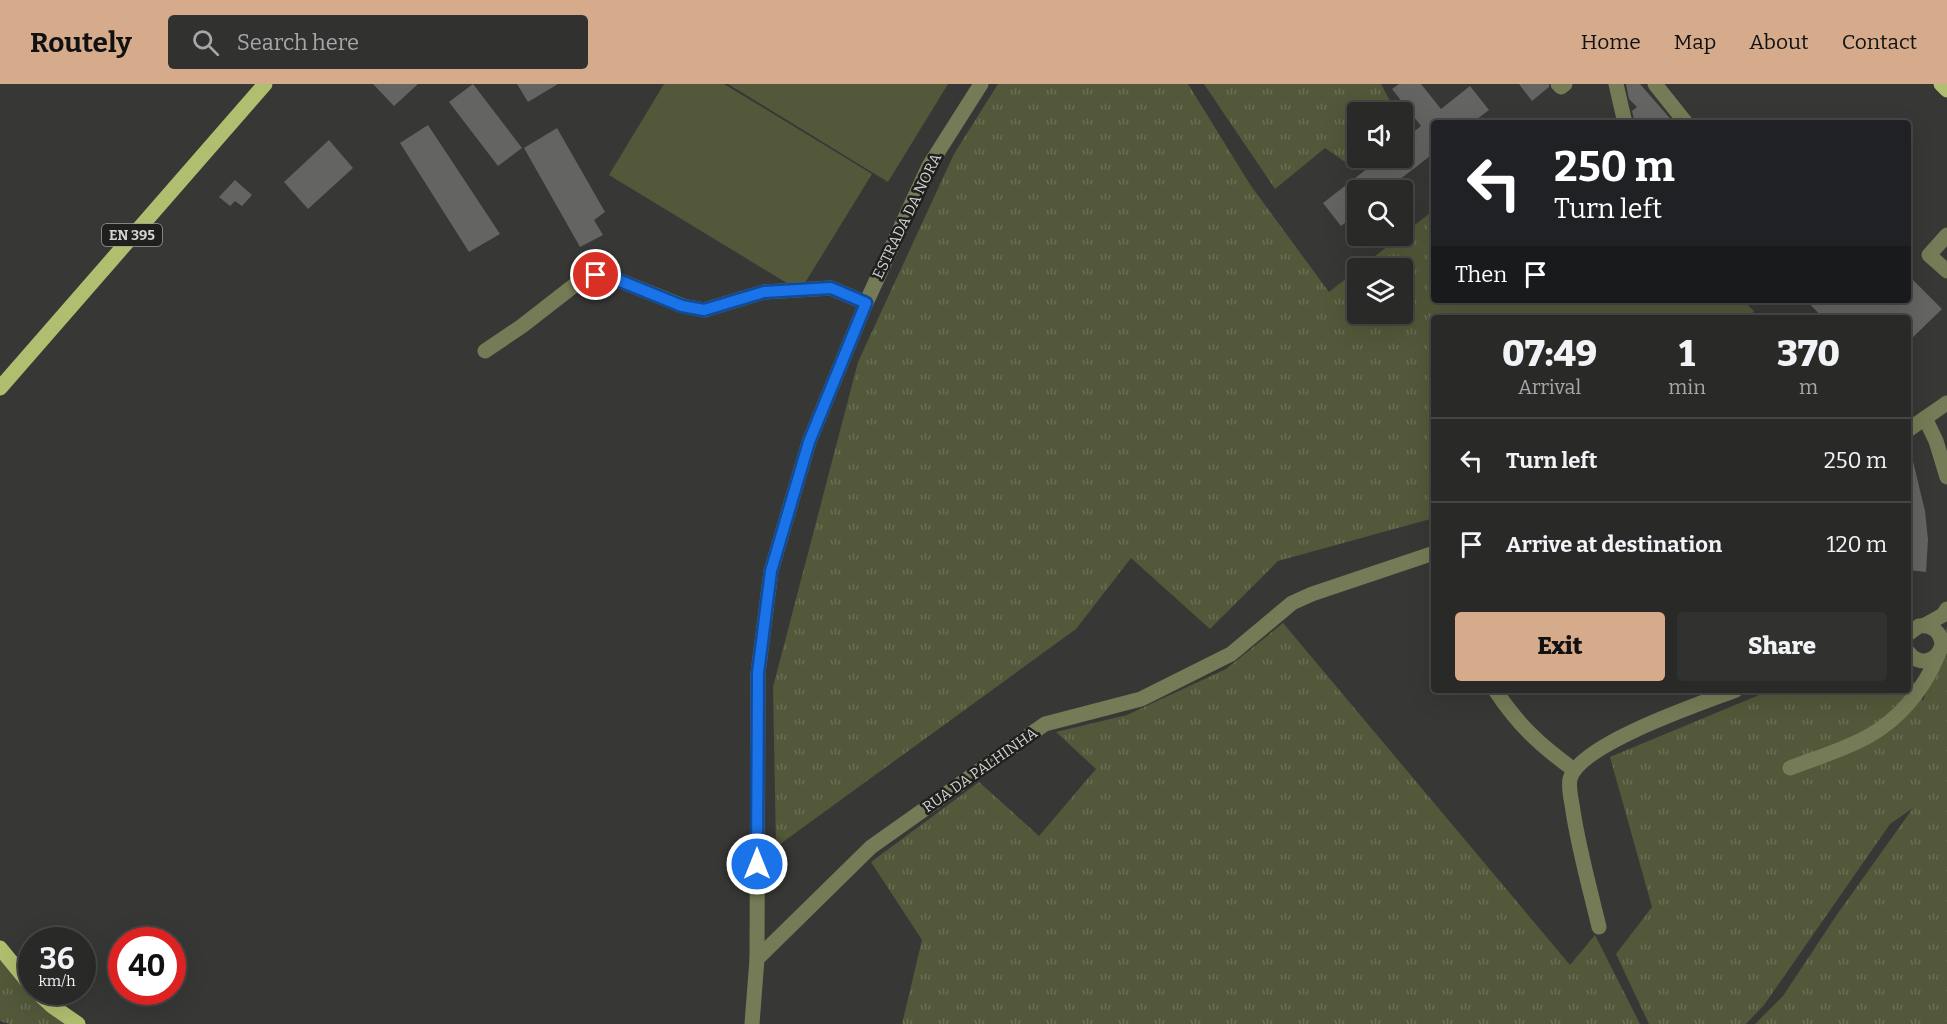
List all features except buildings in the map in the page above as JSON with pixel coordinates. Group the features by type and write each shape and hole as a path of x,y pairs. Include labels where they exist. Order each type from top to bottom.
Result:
{"main road":[{"name":"EN 395","path":"0,388 265,84"},
{"path":"1941,84 1947,90"},
{"path":"0,948 18,970"},
{"path":"51,1005 78,1024"}],"street":[{"name":"ESTRADA DA NORA","path":"752,1024 757,959 758,673 771,571 809,442 866,303 929,166 981,84"},
{"path":"1558,84 1561,87 1565,84"},
{"path":"1616,84 1623,120"},
{"path":"1655,84 1684,120"},
{"path":"1947,235 1929,255 1947,272"},
{"path":"486,351 576,284 596,275 613,278 682,306 704,310 764,292 831,288 866,303"},
{"path":"1911,428 1947,403"},
{"path":"1925,418 1936,441 1947,477"},
{"name":"RUA DA PALHINHA","path":"757,959 871,848 1045,724 1141,699 1231,654 1292,603 1312,594 1431,554"},
{"path":"1911,630 1943,615 1947,609"},
{"path":"1911,655 1920,661 1929,661 1939,652 1941,639 1937,631 1925,625"},
{"path":"1791,768 1868,737 1905,709 1930,674 1947,627"},
{"path":"1911,658 1919,674 1917,694"},
{"path":"1497,693 1512,717 1540,745 1574,770"},
{"path":"1599,927 1574,817 1570,780 1574,770 1583,760 1649,723 1728,693"}],"green space":[{"path":"664,84 724,84 872,174 800,291 609,175"},
{"path":"728,84 948,84 888,182"},
{"path":"998,84 1188,84 1251,186 1329,292 1347,278 1347,324 1413,324 1413,258 1373,258 1388,246 1413,246 1413,226 1431,212 1431,303 1745,303 1754,311 1751,315 1431,315 1431,519 1278,561 1210,629 1131,558 1076,629 776,847 773,687 858,362 954,154"},
{"path":"1204,84 1381,84 1391,102 1347,102 1347,163 1325,148 1275,189"},
{"path":"1283,623 1570,965 1595,935 1640,1024 902,1024 922,940 871,862 979,782 1039,836 1096,769 1056,732 1127,715 1226,669"},
{"path":"1947,626 1947,1024 1755,1024 1783,996 1836,916 1913,808 1890,824 1764,1005 1746,1024 1649,1024 1616,954 1652,907 1610,757 1764,693 1911,693 1911,677 1923,701"},
{"path":"0,957 18,975 18,1005 48,1005 67,1024 10,1024 0,1021"}],"route":[{"path":"596,275 613,278 682,306 704,310 764,292 831,288 866,303 809,442 771,571 758,673 757,864"}]}
